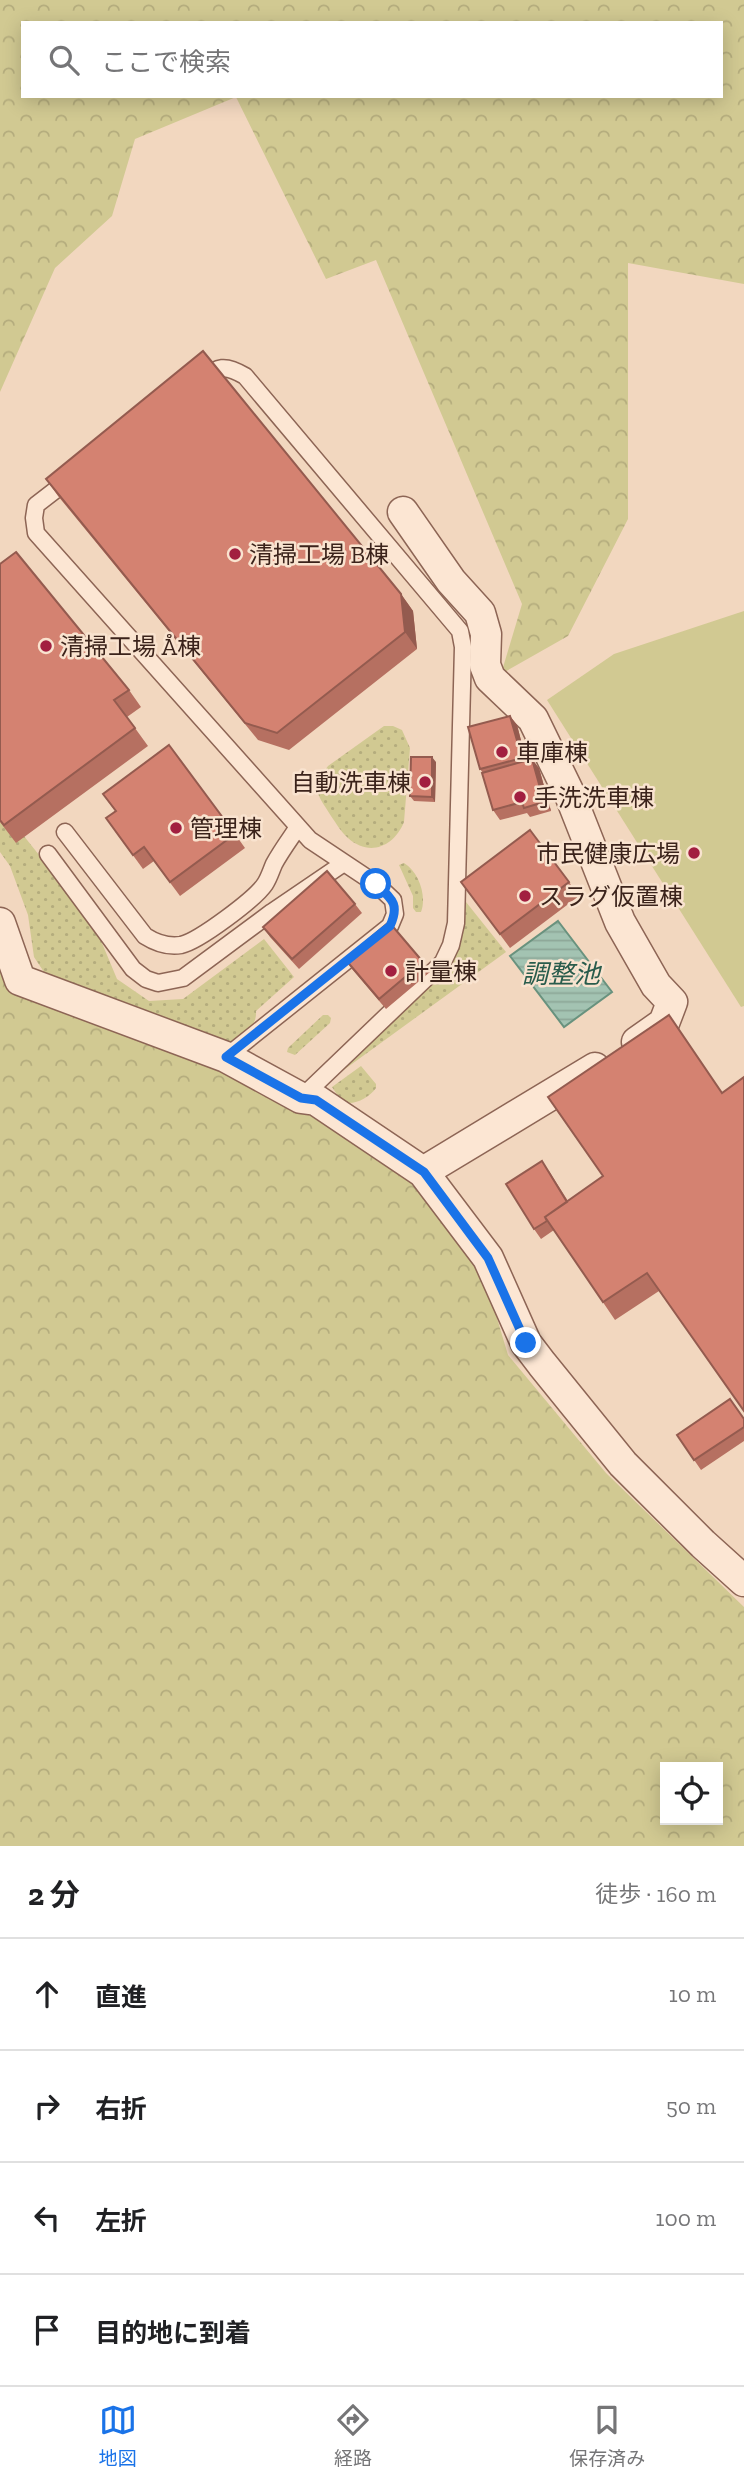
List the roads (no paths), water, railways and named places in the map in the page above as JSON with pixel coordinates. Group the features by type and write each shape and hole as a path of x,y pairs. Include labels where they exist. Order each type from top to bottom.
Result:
{"street":[{"path":"403,512 452,581 480,613 486,634 485,664 490,678 533,719 570,795 620,922 656,985 671,1002 664,1023 654,1031 424,1172"},
{"path":"0,923 20,980 226,1057 301,1098 316,1100 424,1172 488,1258 526,1343 541,1364 623,1464 703,1545 744,1581"}],"lane":[{"path":"184,393 216,368 233,368 245,376 460,631 463,647 456,923 451,945 443,962 301,1098"},
{"path":"89,465 36,505 36,533 310,840 376,884 393,900 395,915 390,926 226,1057"},
{"path":"65,832 145,936 154,942 168,945 182,944 197,938 256,896 267,882 273,866 298,827"},
{"path":"47,854 133,969 158,984 183,978 344,863"}],"water":[{"name":"調整池","path":"558,921 612,992 564,1027 510,956"}],"place":[{"name":"清掃工場 B棟","path":"235,554"},
{"name":"清掃工場 Å棟","path":"46,646"},
{"name":"車庫棟","path":"502,752"},
{"name":"自動洗車棟","path":"425,782"},
{"name":"手洗洗車棟","path":"520,797"},
{"name":"管理棟","path":"176,828"},
{"name":"市民健康広場","path":"694,853"},
{"name":"スラグ仮置棟","path":"525,896"},
{"name":"計量棟","path":"391,971"}]}
